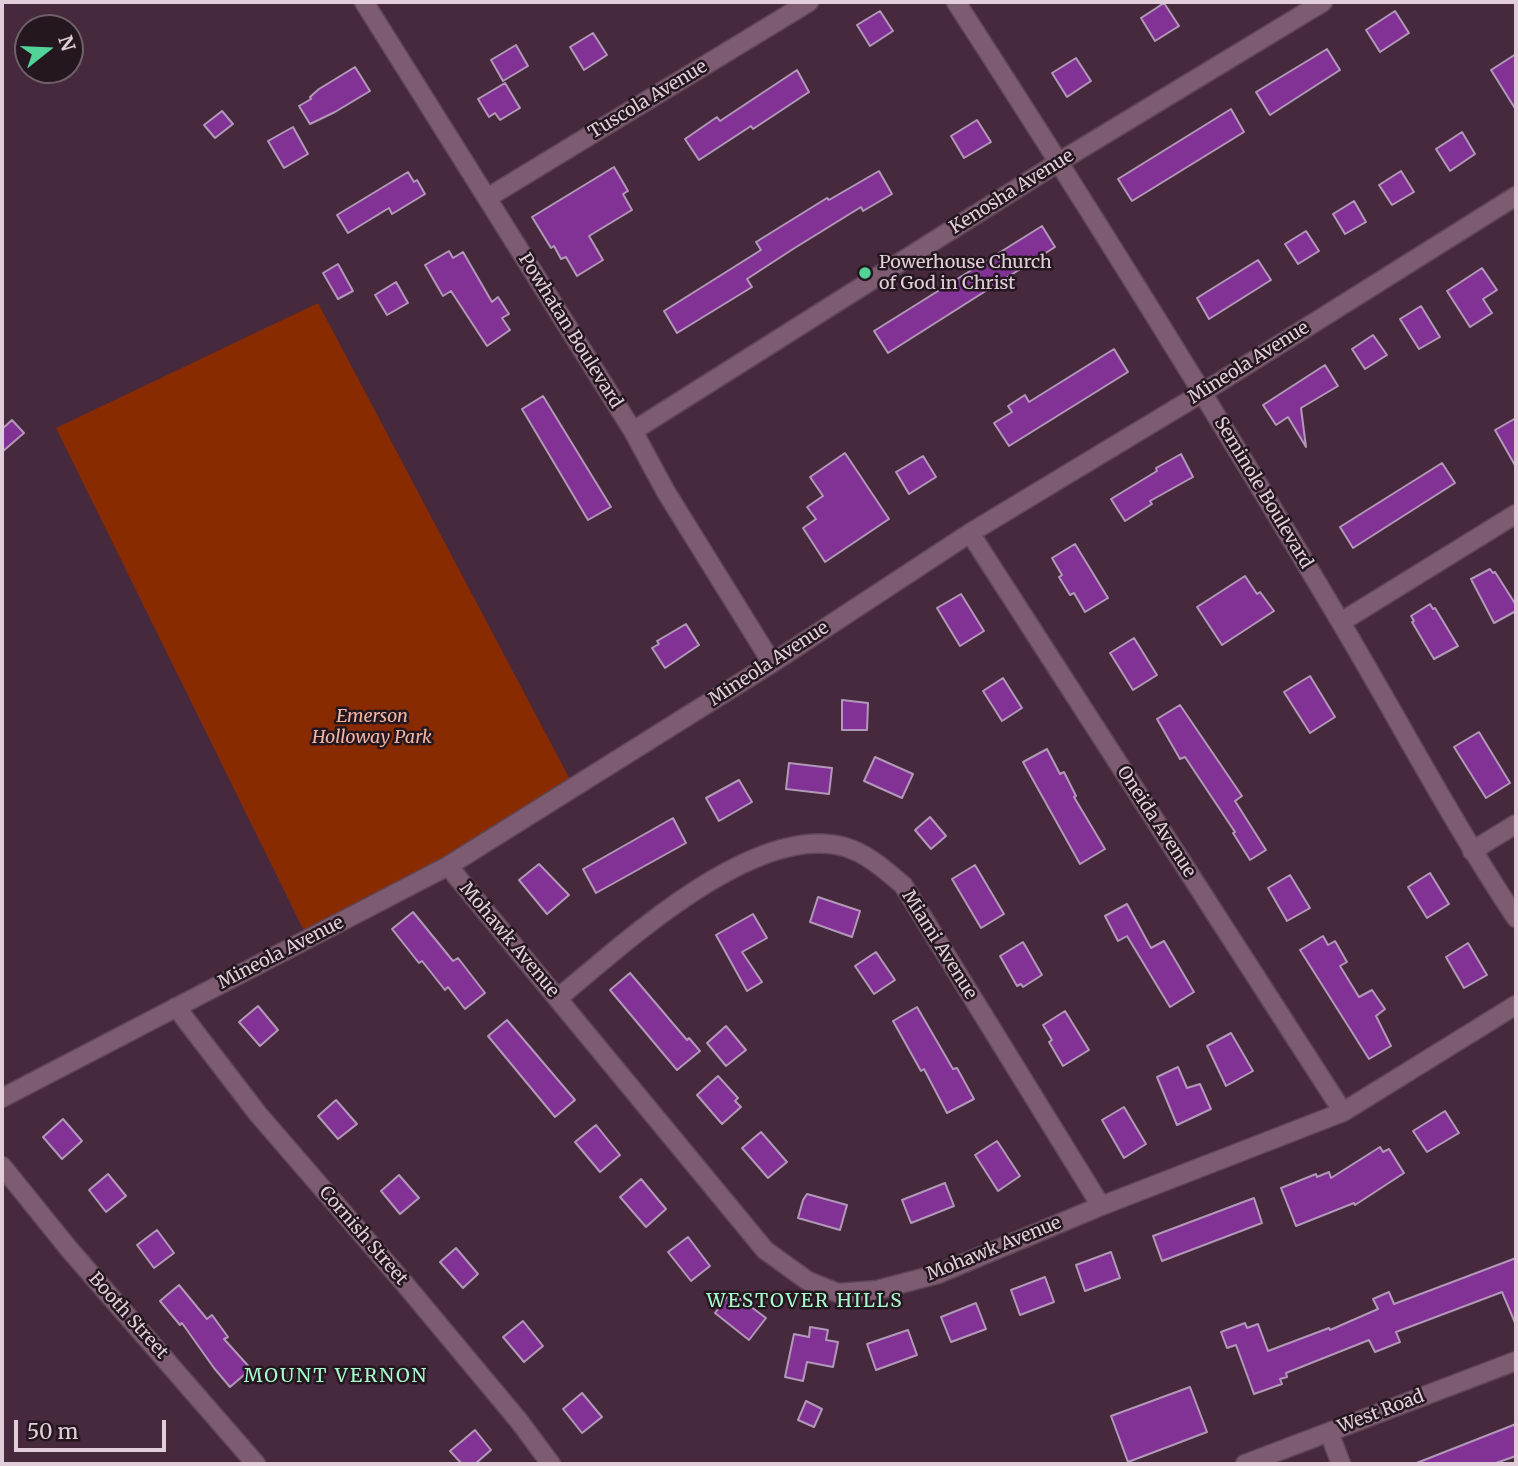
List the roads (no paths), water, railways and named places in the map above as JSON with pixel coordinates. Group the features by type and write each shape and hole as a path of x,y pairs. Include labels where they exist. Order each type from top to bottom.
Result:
{"street":[{"name":"Powhatan Boulevard","path":"364,2 633,430 666,492 772,663"},
{"name":"Tuscola Avenue","path":"486,198 809,2"},
{"name":"Seminole Boulevard","path":"956,2 1202,393 1341,622 1472,851 1516,918"},
{"name":"Kenosha Avenue","path":"633,430 1059,162 1323,2"},
{"name":"Mineola Avenue","path":"2,1098 448,866 772,663 970,533 1202,393 1516,196"},
{"path":"1341,622 1516,514"},
{"name":"Oneida Avenue","path":"970,533 1343,1112"},
{"path":"1472,851 1516,824"},
{"name":"Miami Avenue","path":"558,998 677,901 724,875 761,856 789,847 817,844 845,847 870,857 903,885 1101,1206"},
{"name":"Mohawk Avenue","path":"448,866 765,1250 808,1281 838,1293 877,1290 938,1274 1101,1206 1343,1112 1516,1005"},
{"name":"Cornish Street","path":"176,1007 258,1114 404,1283 519,1421 551,1464"},
{"name":"Booth Street","path":"2,1166 69,1249 256,1464"},
{"name":"West Road","path":"1245,1464 1516,1361"},
{"path":"1329,1432 1341,1464"}],"place":[{"name":"Powerhouse Church of God in Christ","path":"865,273"}],"district":[{"name":"WESTOVER HILLS","path":"805,1302"},
{"name":"MOUNT VERNON","path":"336,1377"}],"park label":[{"name":"Emerson Holloway Park","path":"372,727"}]}
